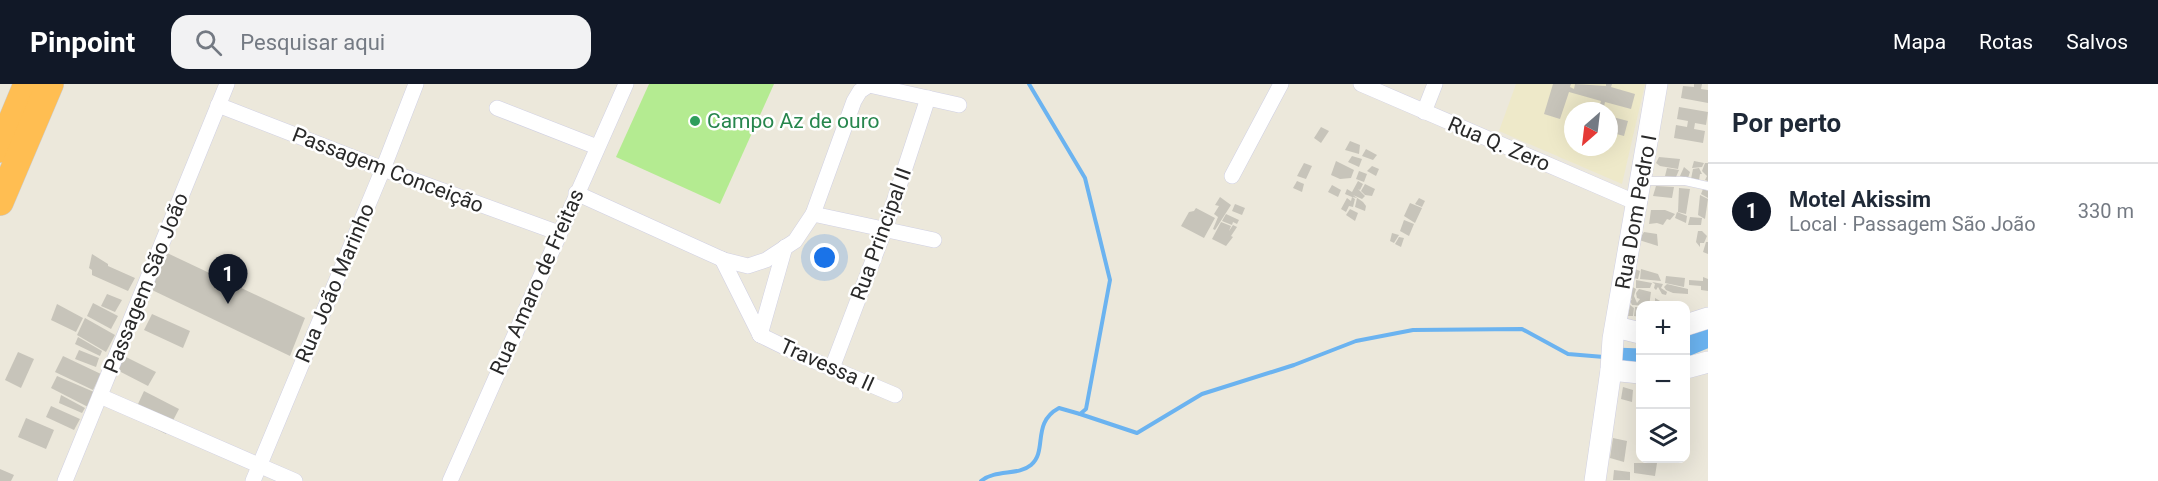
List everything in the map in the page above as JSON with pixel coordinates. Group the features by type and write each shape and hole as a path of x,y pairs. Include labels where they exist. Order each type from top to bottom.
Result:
{"highway":[{"path":"0,149 27,84"},
{"path":"0,202 50,84"}],"street":[{"name":"Passagem São João","path":"65,481 227,84"},
{"name":"Rua João Marinho","path":"253,481 416,84"},
{"name":"Rua Amaro de Freitas","path":"450,481 626,84"},
{"path":"1232,176 1281,84"},
{"name":"Rua Q. Zero","path":"1361,84 1637,203"},
{"path":"1424,112 1436,84"},
{"name":"Rua Dom Pedro I","path":"1595,481 1615,333 1657,84"},
{"path":"576,193 722,260 748,266 766,260 795,241 813,214 854,101 860,91 869,86 959,105"},
{"name":"Rua Principal II","path":"832,368 885,229 928,98"},
{"name":"Passagem Conceição","path":"218,105 383,169 559,233"},
{"path":"497,108 597,147"},
{"path":"813,214 934,240"},
{"path":"760,335 785,247"},
{"path":"722,260 760,335"},
{"path":"1690,325 1708,318"},
{"path":"1615,333 1636,333"},
{"name":"Travessa II","path":"760,335 895,395"},
{"path":"1690,367 1708,362"},
{"path":"1611,369 1636,372"},
{"path":"100,396 295,481"}],"lane":[{"path":"1641,181 1685,181 1708,186"}],"shaded area":[{"path":"1516,84 1645,84 1622,184 1499,131"}],"green space":[{"name":"Campo Az de ouro","path":"649,84 774,84 720,204 616,157"}],"building":[{"path":"1553,84 1571,84 1570,87 1574,89 1575,84 1606,86 1606,84 1612,84 1611,87 1635,94 1631,109 1618,106 1618,102 1601,102 1569,92 1560,119 1544,114"},
{"path":"1694,84 1702,84 1701,89 1708,90 1708,103 1681,98 1683,86 1694,87"},
{"path":"1679,107 1708,112 1706,125 1695,123 1694,129 1705,131 1703,143 1674,138 1676,125 1687,127 1688,121 1677,119"},
{"path":"1618,118 1628,121 1624,136 1618,134"},
{"path":"1321,127 1329,131 1321,143 1314,138"},
{"path":"1350,141 1360,145 1359,154 1345,150"},
{"path":"1366,149 1377,155 1373,160 1362,156"},
{"path":"1352,156 1362,159 1359,167 1348,162"},
{"path":"1659,157 1680,159 1678,169 1660,166 1656,163"},
{"path":"1336,161 1354,170 1351,178 1340,179 1331,175"},
{"path":"1694,161 1704,163 1702,167 1692,168"},
{"path":"1304,163 1312,166 1306,179 1297,176"},
{"path":"1705,163 1708,163 1708,181 1705,180 1707,176 1702,171"},
{"path":"1372,166 1379,169 1376,176 1367,171"},
{"path":"1684,167 1690,172 1688,178 1680,176"},
{"path":"1667,168 1679,170 1676,177 1665,176"},
{"path":"1699,168 1702,174 1699,180 1691,179 1693,169"},
{"path":"1359,171 1367,174 1364,182 1356,179"},
{"path":"1297,181 1304,184 1302,192 1293,188"},
{"path":"1358,181 1363,184 1360,190 1358,189 1365,196 1362,199 1353,195 1363,202 1366,206 1365,211 1355,207 1357,198 1345,194 1347,189 1352,192"},
{"path":"1365,184 1375,189 1372,196 1365,195 1361,191"},
{"path":"1332,185 1341,190 1338,197 1328,192"},
{"path":"1656,186 1674,187 1672,198 1653,196"},
{"path":"1679,188 1690,189 1686,214 1678,212"},
{"path":"1703,189 1708,191 1708,198 1701,194"},
{"path":"1700,195 1708,199 1705,219 1698,215"},
{"path":"1220,197 1231,205 1215,230 1213,229 1218,217 1214,214 1219,206 1215,205"},
{"path":"1352,197 1355,199 1353,207 1349,206 1346,212 1341,209 1347,198 1351,201"},
{"path":"1419,198 1425,201 1422,207 1415,204"},
{"path":"1410,203 1422,208 1415,223 1404,216"},
{"path":"1235,204 1245,208 1242,215 1232,211"},
{"path":"1196,208 1215,218 1204,238 1181,226 1189,212"},
{"path":"1350,209 1358,213 1355,221 1346,215"},
{"path":"1651,210 1665,210 1675,214 1663,225 1649,224"},
{"path":"1677,212 1687,216 1686,223 1675,218"},
{"path":"1226,214 1239,220 1237,224 1233,222 1232,225 1222,221"},
{"path":"1690,217 1702,218 1701,225 1688,225"},
{"path":"1404,220 1414,224 1409,236 1400,231"},
{"path":"1221,222 1231,226 1229,231 1233,225 1237,227 1226,246 1212,239"},
{"path":"1698,231 1702,231 1707,236 1704,243 1700,243 1700,247 1696,242"},
{"path":"1644,232 1657,234 1658,246 1639,240"},
{"path":"1392,233 1399,235 1394,243 1390,241"},
{"path":"1399,237 1404,238 1401,247 1395,244"},
{"path":"1708,242 1708,254 1703,252"},
{"path":"165,252 305,318 290,356 152,290"},
{"path":"92,254 108,266 135,278 128,291 92,275 92,270 89,268"},
{"path":"1635,269 1640,271 1638,279 1633,278"},
{"path":"1641,269 1658,274 1661,281 1640,279"},
{"path":"1666,276 1685,278 1684,287 1665,283"},
{"path":"1703,277 1708,279 1708,291 1701,290 1701,286 1689,285 1689,280 1703,281"},
{"path":"1636,280 1652,283 1650,288 1636,288"},
{"path":"1652,282 1663,284 1661,288 1667,292 1666,295 1662,294 1658,287 1656,290"},
{"path":"1667,284 1688,289 1688,294 1666,290 1664,287"},
{"path":"1631,286 1636,289 1634,296 1636,305 1632,305"},
{"path":"1639,289 1651,292 1650,301 1638,301 1640,299 1637,298 1636,293"},
{"path":"107,294 122,300 115,312 101,306"},
{"path":"93,303 118,316 111,329 87,316"},
{"path":"57,304 83,318 76,332 51,320"},
{"path":"1630,305 1634,308 1633,316 1628,316"},
{"path":"152,314 190,331 183,348 144,330"},
{"path":"85,318 115,335 106,352 77,335"},
{"path":"78,337 102,351 100,356 75,344"},
{"path":"79,350 99,358 96,367 75,359"},
{"path":"18,352 34,359 21,388 5,380"},
{"path":"63,356 101,374 93,390 55,372"},
{"path":"124,356 156,372 148,386 117,370"},
{"path":"57,376 94,392 88,407 51,388"},
{"path":"1623,387 1633,390 1632,402 1621,399"},
{"path":"144,391 179,409 166,434 132,417"},
{"path":"61,395 85,408 82,413 59,403"},
{"path":"51,406 80,419 74,430 46,417"},
{"path":"26,418 54,430 46,449 18,437"},
{"path":"1613,438 1627,441 1624,462 1610,458"},
{"path":"1634,463 1657,463 1655,476 1634,473"},
{"path":"0,469 14,475 11,481 0,481"},
{"path":"1614,470 1630,472 1630,480 1613,480"}],"waterway":[{"path":"981,481 993,475 1020,470 1031,465 1039,452 1042,429 1050,414 1059,408 1080,414 1086,409 1110,280 1085,178 1029,84"},
{"path":"1080,414 1137,433 1202,394 1294,365 1356,341 1413,330 1522,329 1568,354 1604,357"},
{"path":"1690,344 1708,337"},
{"path":"1614,358 1636,359"}],"place":[{"name":"Campo Az de ouro","path":"695,121"},
{"name":"Motel Akissim","path":"228,304"}]}
